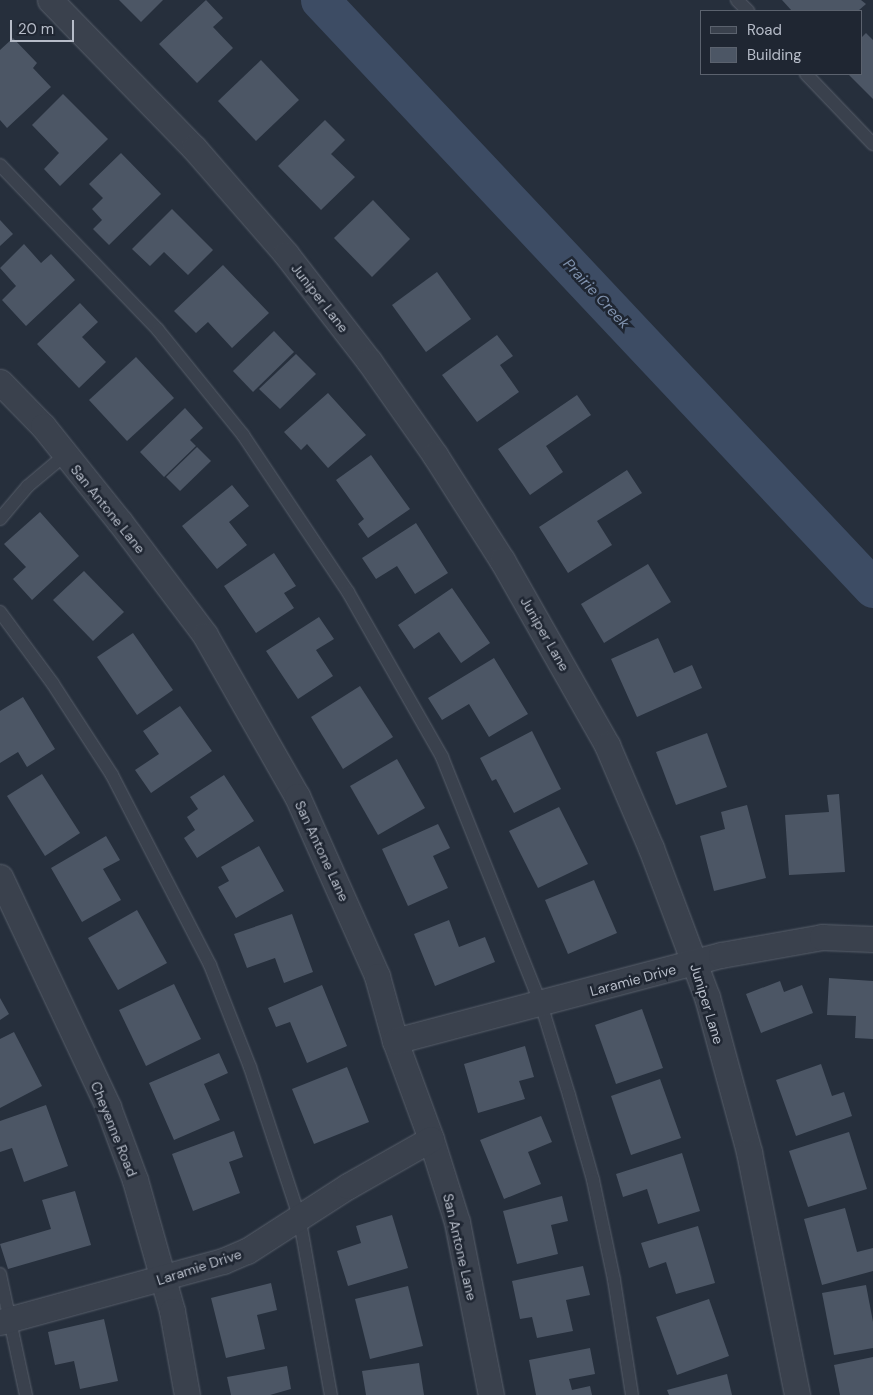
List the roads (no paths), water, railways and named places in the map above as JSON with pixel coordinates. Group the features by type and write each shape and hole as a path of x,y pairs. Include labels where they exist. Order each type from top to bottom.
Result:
{"street":[{"name":"Juniper Lane","path":"50,0 194,148 286,254 369,361 435,455 502,560 607,745 652,848 707,997 749,1152 797,1395"},
{"name":"San Antone Lane","path":"0,382 65,455 120,522 205,635 296,796 377,976 395,1041 431,1139 457,1222 491,1395"},
{"name":"Cheyenne Road","path":"0,877 108,1107 135,1180 172,1311 188,1395"},
{"name":"Laramie Drive","path":"395,1041 695,964 721,955 822,936 873,939"},
{"name":"Laramie Drive","path":"5,1321 223,1262 247,1251 299,1216 431,1139"}],"lane":[{"path":"737,0 747,10"},
{"path":"807,75 873,144"},
{"path":"0,165 158,330 196,374 243,435 348,592 442,757 541,1004 593,1180 614,1280 632,1395"},
{"path":"0,519 28,486 65,455"},
{"path":"0,612 53,684 112,775 210,965 250,1067 299,1216 331,1395"},
{"path":"0,1274 5,1321 26,1395"}],"waterway":[{"name":"Prairie Creek","path":"320,0 873,588"}]}
